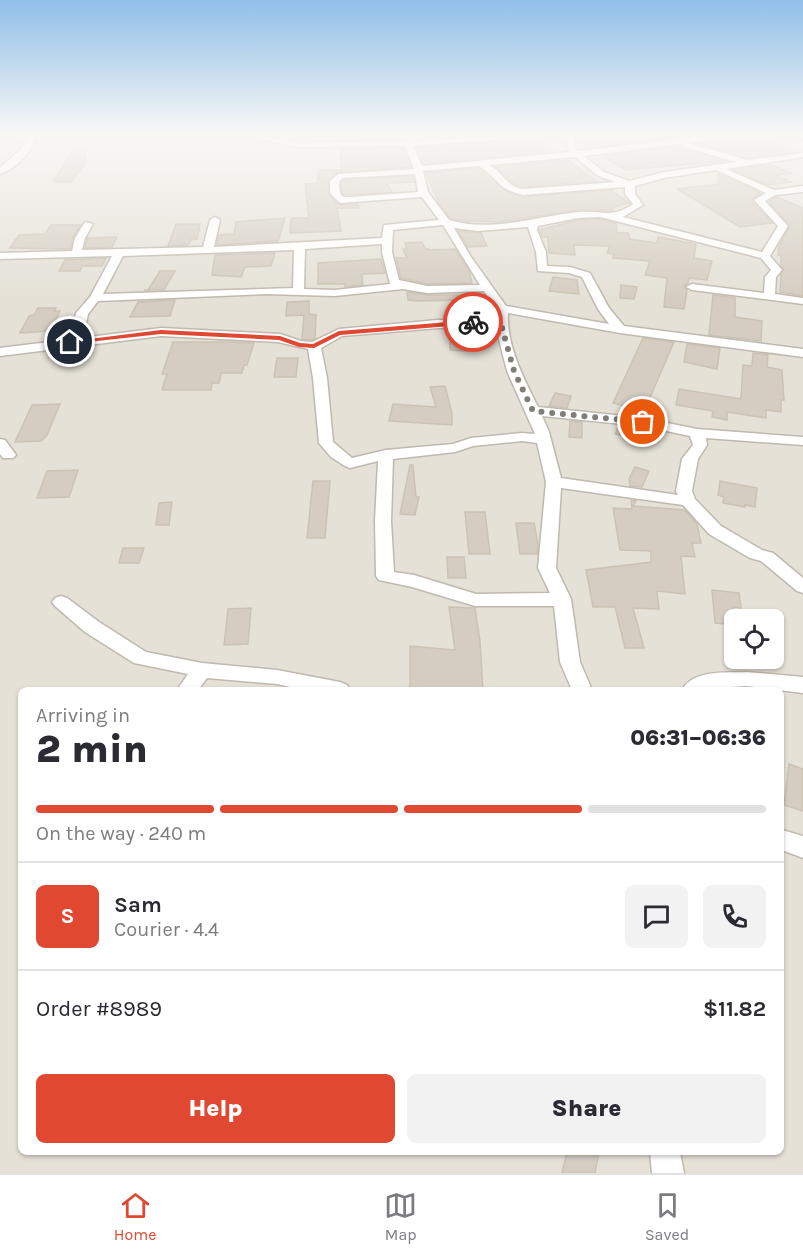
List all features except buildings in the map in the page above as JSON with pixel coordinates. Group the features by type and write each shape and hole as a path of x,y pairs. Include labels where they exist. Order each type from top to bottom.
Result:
{"street":[{"path":"335,190 340,200 426,196"},
{"path":"424,190 487,288 501,316 514,371 543,439 554,482 547,548 548,568 562,599 570,662 581,687"},
{"path":"513,190 522,192 553,190"},
{"path":"613,217 626,213 639,205 630,194 630,190"},
{"path":"764,190 773,194"},
{"path":"765,256 783,226 759,203 760,198 799,190"},
{"path":"409,206 426,196"},
{"path":"397,213 388,227 387,241 392,278 394,282 402,286"},
{"path":"388,227 446,222 470,228 533,224 578,214 613,217 661,228 696,241 765,256 777,270 771,277 769,297"},
{"path":"208,249 215,220"},
{"path":"76,254 80,238 88,224"},
{"path":"533,224 532,230 541,252 542,269 570,270 586,275 604,309 620,329"},
{"path":"0,256 387,241"},
{"path":"298,291 300,276 297,258 300,246"},
{"path":"70,342 78,334 82,313 95,298 119,253"},
{"path":"95,298 298,291 335,293 402,286 487,288"},
{"path":"692,287 803,301"},
{"path":"0,362 4,351 161,332 280,338 299,345 314,346 339,333 501,316 803,353"},
{"path":"314,346 320,378 326,443 336,454 350,463 386,455 427,452 471,442 513,438 543,439"},
{"path":"533,411 643,422 697,433 803,441"},
{"path":"697,433 700,445 690,459 684,490 688,501 715,531 756,554 767,557 803,587"},
{"path":"386,455 383,521 385,576 414,581 475,600 515,602 562,599"},
{"path":"554,482 688,501"},
{"path":"61,602 92,627 141,658 202,670 277,677 325,687"},
{"path":"189,687 202,670"},
{"path":"698,687 709,681 747,679 803,685"},
{"path":"784,841 803,847"},
{"path":"665,1155 668,1173"}],"shaded area":[{"path":"0,190 803,190 803,1173 0,1173"}],"way so far":[{"path":"473,322 501,324 514,371 533,411 643,422"}],"route":[{"path":"70,342 161,332 223,337 280,338 299,345 314,346 339,333 473,322"}]}
